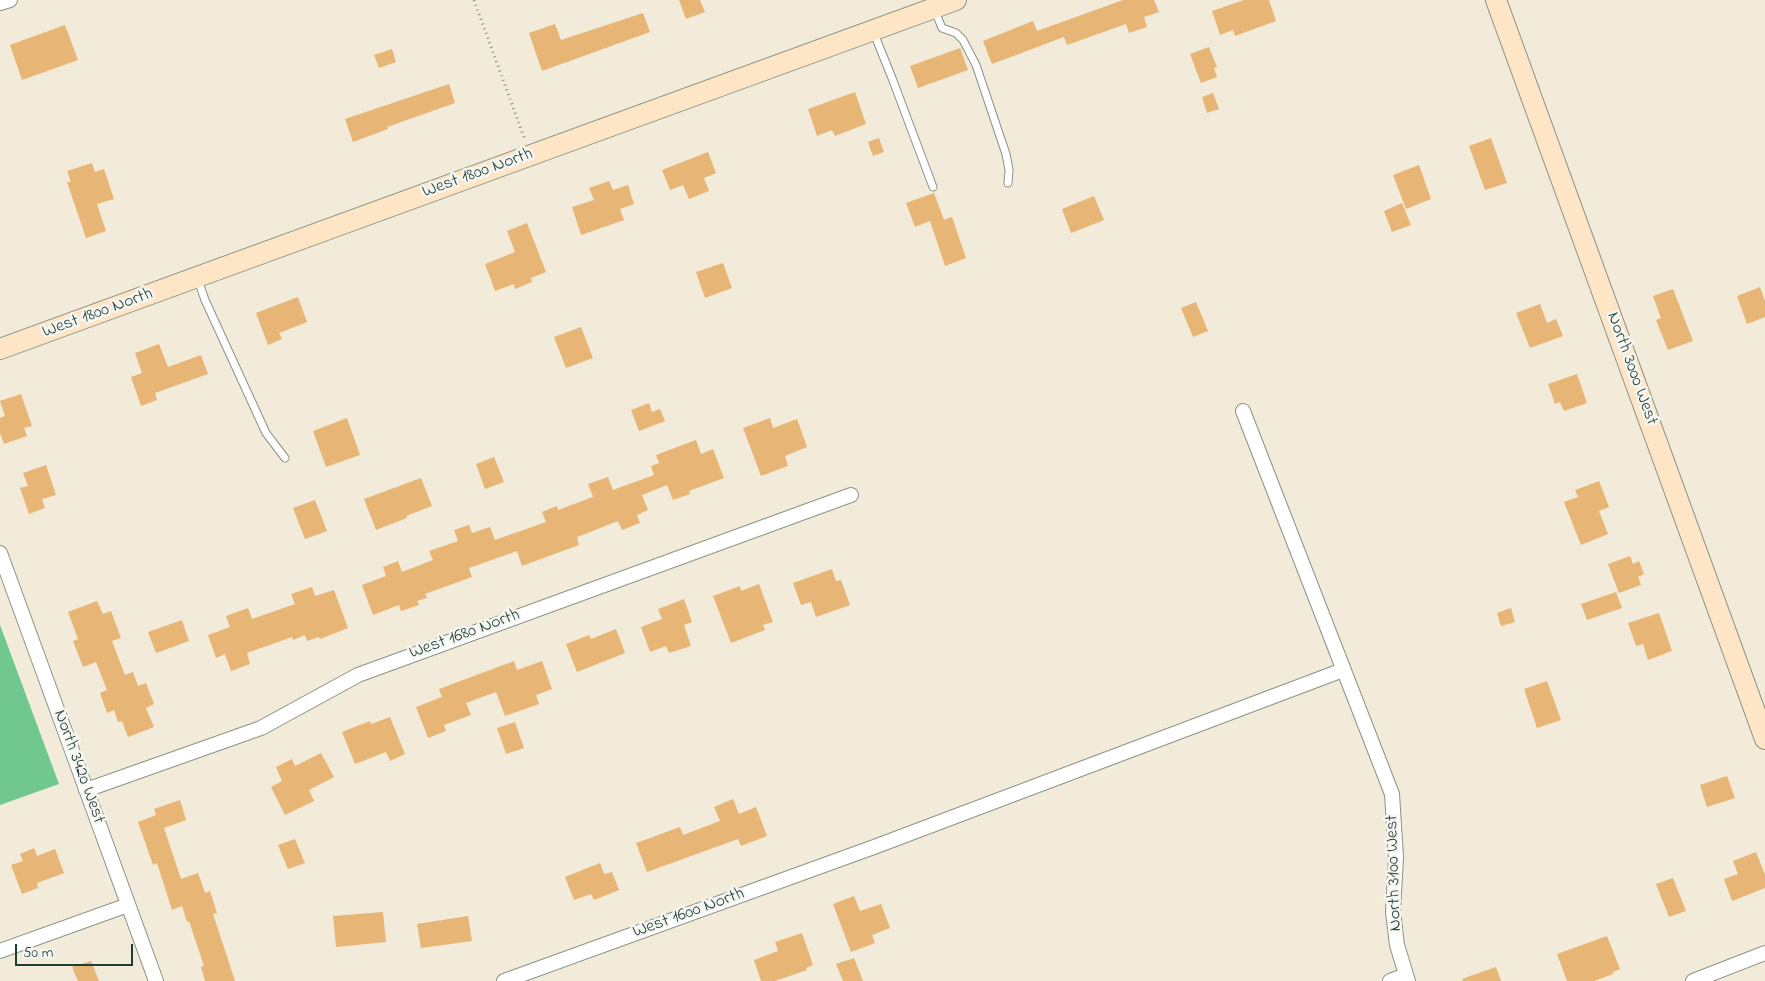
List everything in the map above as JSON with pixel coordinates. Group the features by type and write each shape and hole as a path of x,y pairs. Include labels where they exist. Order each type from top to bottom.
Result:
{"main road":[{"name":"West 1800 North","path":"0,349 956,0"},
{"name":"North 3000 West","path":"1496,0 1765,739"}],"street":[{"path":"0,4 10,0"},
{"name":"North 3100 West","path":"1243,411 1392,794 1396,857 1393,912 1397,945 1407,978"},
{"name":"West 1680 North","path":"86,790 261,728 358,675 851,495"},
{"name":"North 3420 West","path":"0,553 156,981"},
{"name":"West 1600 North","path":"504,981 874,847 1343,670"},
{"path":"0,951 128,905"},
{"path":"1693,981 1765,954"},
{"path":"1390,981 1407,978"}],"lane":[{"path":"934,8 942,28 960,36 976,65 1006,154 1009,170 1008,183"},
{"path":"872,30 933,187"},
{"path":"197,277 205,300 266,433 285,458"}],"path":[{"path":"474,0 531,155"}],"green space":[{"path":"0,625 59,784 0,805"}],"building":[{"path":"679,0 700,0 705,12 686,19"},
{"path":"1123,0 1154,0 1159,12 1144,17 1147,27 1129,33 1126,24 1067,45 1064,37 992,64 983,41 1033,21 1037,31"},
{"path":"1244,0 1269,0 1276,21 1235,36 1233,30 1220,35 1212,11"},
{"path":"643,13 650,32 542,71 529,33 555,24 561,40"},
{"path":"65,25 78,60 22,80 10,45"},
{"path":"1209,47 1217,67 1214,68 1217,77 1201,83 1190,54"},
{"path":"960,48 968,70 918,88 910,66"},
{"path":"392,49 396,62 379,68 374,55"},
{"path":"449,84 455,103 387,127 388,129 353,142 345,119"},
{"path":"855,92 866,124 835,136 832,130 817,136 808,109"},
{"path":"1213,93 1219,109 1207,113 1202,97"},
{"path":"879,138 884,152 873,156 868,142"},
{"path":"1491,138 1507,183 1485,190 1469,146"},
{"path":"708,152 716,173 704,178 709,191 689,199 683,185 670,190 662,170"},
{"path":"92,163 95,172 104,169 114,199 97,204 106,231 86,238 67,182 71,182 67,171"},
{"path":"1419,165 1431,199 1406,209 1393,175"},
{"path":"609,181 613,190 628,185 634,204 620,209 624,220 581,235 572,207 594,200 589,188"},
{"path":"934,193 944,220 952,217 966,258 945,266 930,221 915,227 906,203"},
{"path":"1094,196 1104,220 1071,233 1062,209"},
{"path":"1402,203 1411,225 1392,232 1384,211"},
{"path":"527,223 546,272 531,278 532,282 515,289 514,284 495,291 485,264 515,252 507,231"},
{"path":"723,263 732,288 705,298 696,272"},
{"path":"1760,287 1765,301 1765,317 1747,324 1737,296"},
{"path":"1673,289 1693,341 1668,350 1656,320 1661,318 1653,296"},
{"path":"298,297 307,322 279,333 282,339 268,345 256,313"},
{"path":"1196,302 1208,331 1193,337 1181,308"},
{"path":"1540,304 1547,323 1556,319 1563,336 1530,348 1516,313"},
{"path":"581,327 593,358 566,368 554,337"},
{"path":"159,344 168,367 201,355 208,374 155,393 157,400 141,406 131,377 142,373 135,353"},
{"path":"1577,374 1587,403 1564,411 1560,402 1555,404 1548,384"},
{"path":"21,394 32,426 24,428 27,436 4,444 0,433 0,418 5,416 0,401"},
{"path":"649,403 652,412 660,409 665,421 639,431 631,410"},
{"path":"347,418 360,455 326,467 313,431"},
{"path":"770,418 773,428 797,419 807,447 785,456 788,466 761,476 743,428"},
{"path":"696,440 701,454 713,449 724,478 689,491 690,494 673,500 667,485 642,495 648,510 637,515 640,523 622,530 618,521 577,537 579,545 522,566 517,551 469,568 472,577 425,594 427,598 417,601 419,605 401,611 399,605 373,615 362,585 386,576 383,567 398,561 402,572 433,560 429,551 458,541 454,530 469,525 472,533 490,527 495,540 546,522 542,512 557,506 558,510 593,497 588,484 608,477 613,490 654,475 651,466 659,463 656,455"},
{"path":"494,457 504,482 485,489 476,464"},
{"path":"46,465 56,495 42,499 45,508 29,514 20,488 28,486 23,473"},
{"path":"421,478 432,506 376,530 364,499"},
{"path":"1599,481 1609,507 1599,511 1608,534 1581,545 1564,502 1578,497 1575,490"},
{"path":"315,500 327,531 305,539 293,508"},
{"path":"1630,556 1633,564 1639,561 1644,574 1638,577 1641,585 1619,593 1608,564"},
{"path":"832,569 836,581 841,580 850,605 816,617 811,602 801,605 793,583"},
{"path":"759,584 773,622 763,625 765,630 731,643 713,596 740,586 741,591"},
{"path":"312,587 315,596 334,590 348,628 320,639 319,637 307,641 305,635 293,640 292,637 247,653 250,664 231,671 225,654 216,658 208,635 230,627 226,616 248,608 252,619 295,604 291,594"},
{"path":"1616,592 1622,608 1587,620 1581,604"},
{"path":"684,599 692,622 684,625 691,646 669,653 666,646 650,652 641,627 662,619 658,609"},
{"path":"97,601 103,614 111,611 121,638 112,641 125,675 133,672 138,686 146,683 154,704 146,708 154,727 128,737 122,721 118,722 114,710 107,713 100,693 107,690 96,662 83,667 73,641 78,639 68,612"},
{"path":"1511,608 1515,622 1501,626 1497,613"},
{"path":"1659,613 1672,651 1648,660 1643,644 1636,646 1628,623"},
{"path":"182,620 189,641 156,653 148,632"},
{"path":"616,629 625,653 577,672 566,644 589,635 591,639"},
{"path":"514,661 517,670 542,661 552,689 536,695 539,704 505,716 496,692 466,703 471,715 444,725 446,731 428,738 416,707 442,697 439,689"},
{"path":"1547,681 1561,720 1537,728 1524,689"},
{"path":"390,717 405,754 390,761 386,752 355,764 342,732 370,721 371,724"},
{"path":"515,722 524,748 506,754 497,728"},
{"path":"321,753 334,777 309,790 314,801 285,815 271,787 282,781 276,767 292,759 295,766"},
{"path":"1727,776 1735,798 1707,807 1700,785"},
{"path":"733,799 739,814 756,807 767,836 741,846 738,839 647,872 636,843 680,827 683,835 720,821 714,807"},
{"path":"180,800 186,820 164,828 181,879 198,873 205,893 210,891 217,913 213,914 235,981 205,981 201,967 204,966 189,921 187,922 182,906 172,910 157,863 153,865 138,822 156,815 154,809"},
{"path":"295,839 305,863 288,869 278,845"},
{"path":"34,848 37,856 55,849 64,873 37,883 38,888 22,894 11,865 23,861 20,854"},
{"path":"1756,852 1765,875 1765,888 1732,901 1724,879 1738,874 1733,861"},
{"path":"600,863 604,874 612,872 619,890 594,900 591,894 574,900 565,877"},
{"path":"1673,878 1686,911 1669,917 1656,884"},
{"path":"854,896 860,911 881,904 890,928 872,935 875,943 851,952 833,904"},
{"path":"383,912 386,942 336,947 333,916"},
{"path":"468,916 472,941 421,948 417,924"},
{"path":"802,933 813,965 806,968 807,970 775,981 761,981 754,960 778,951 775,942"},
{"path":"1607,936 1620,969 1613,972 1613,974 1594,981 1567,981 1557,954"},
{"path":"854,958 863,981 843,981 836,964"},
{"path":"91,961 99,981 78,981 72,967"},
{"path":"1496,967 1501,981 1463,981 1462,979"}]}
